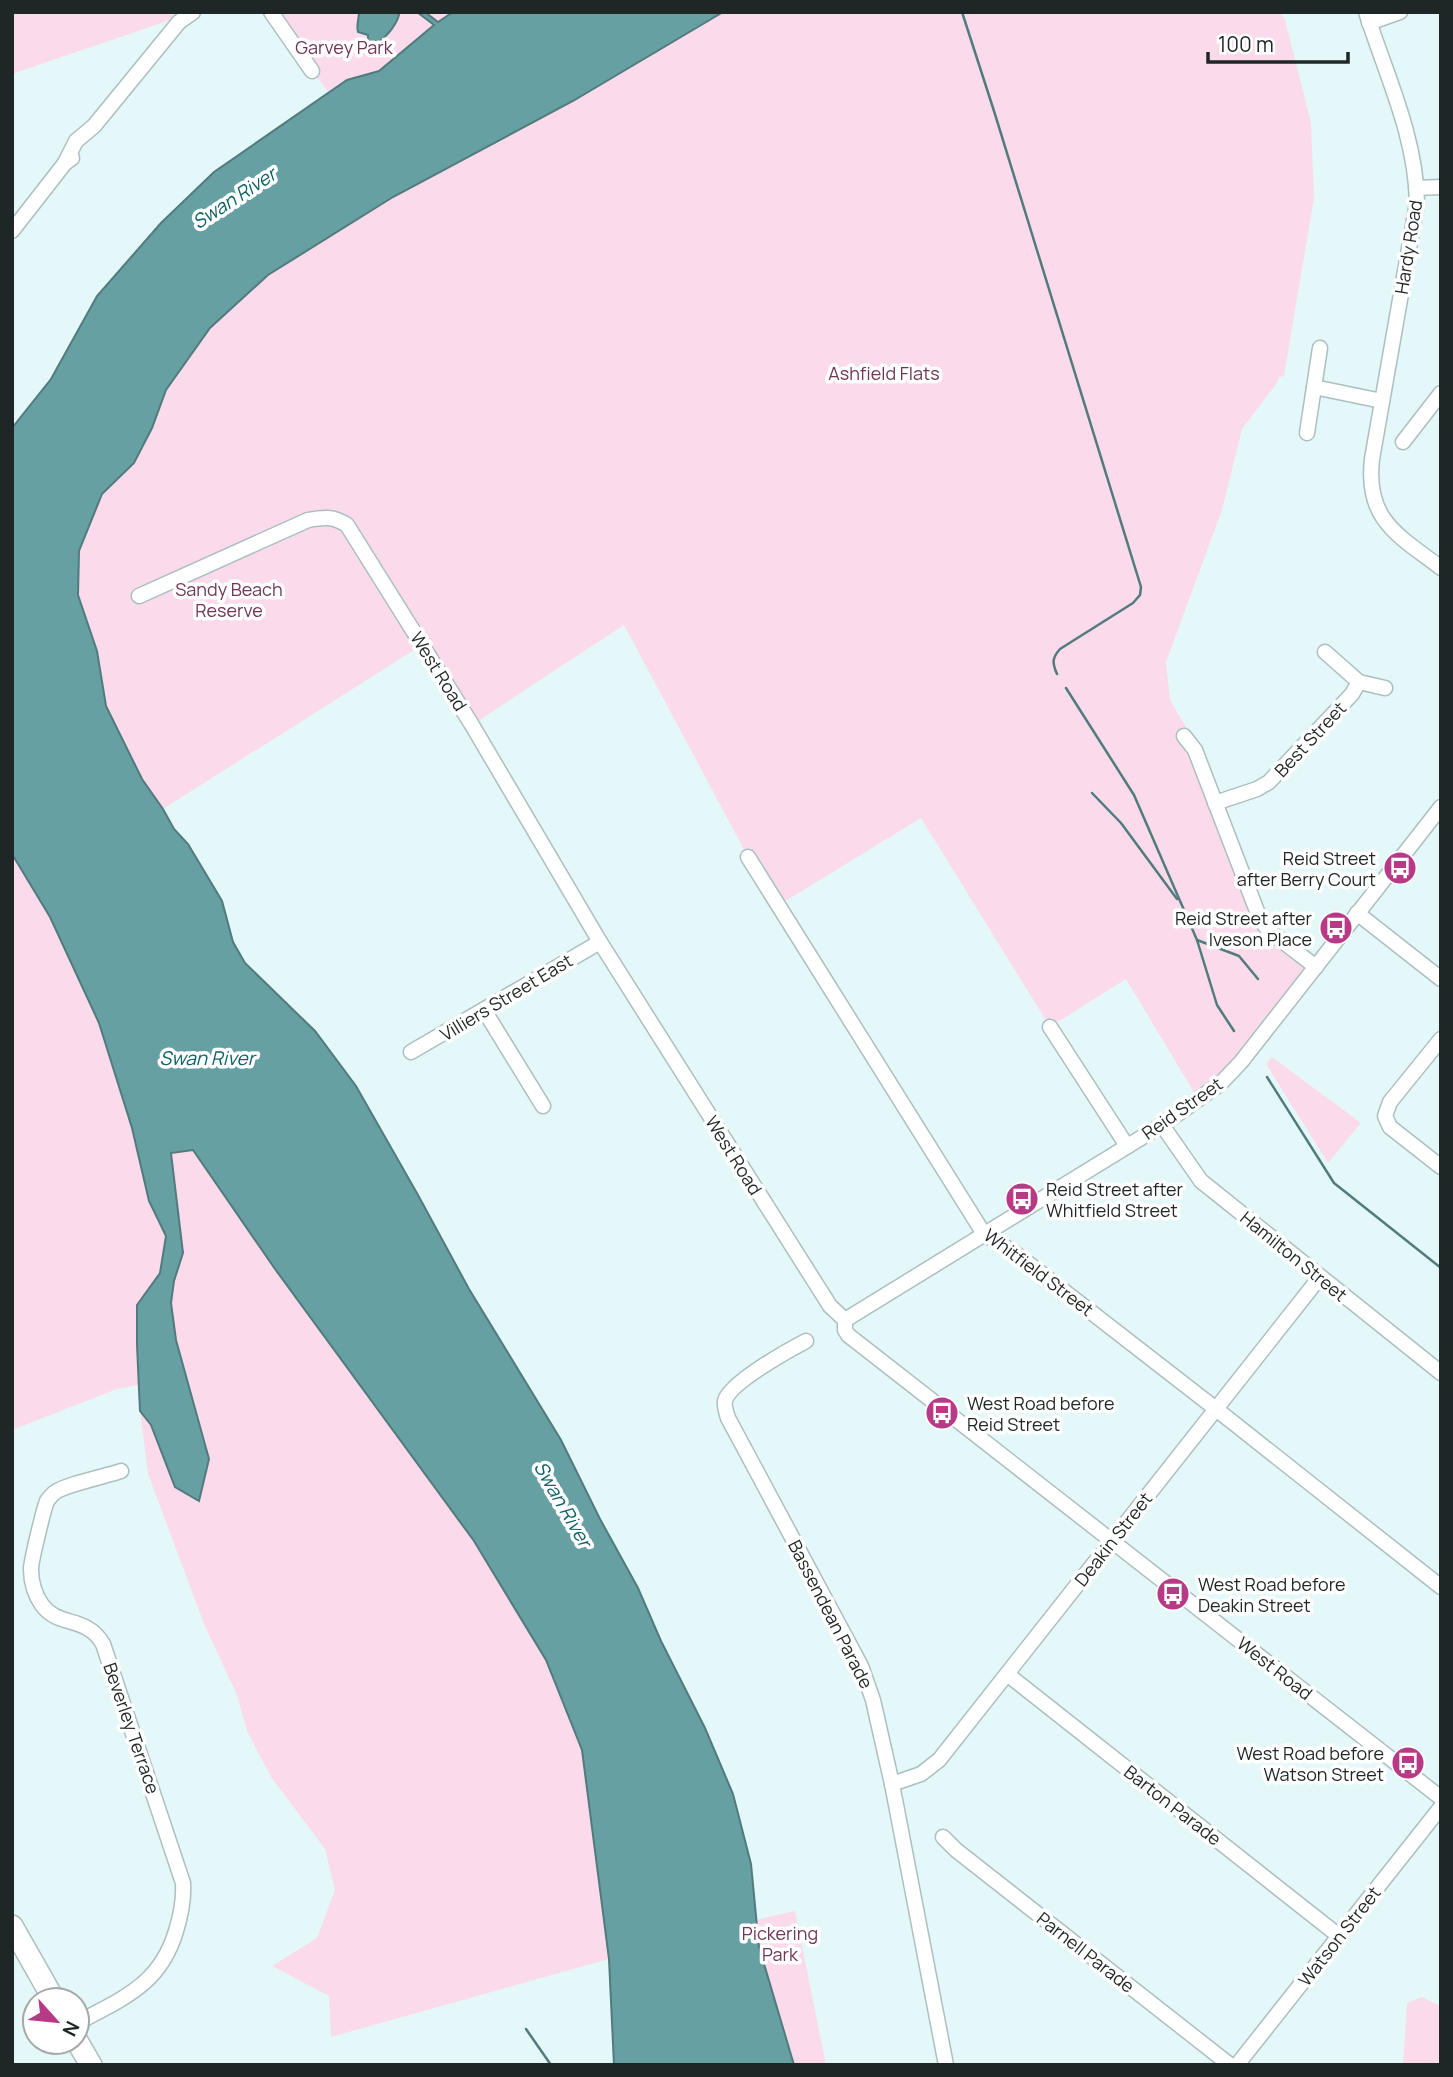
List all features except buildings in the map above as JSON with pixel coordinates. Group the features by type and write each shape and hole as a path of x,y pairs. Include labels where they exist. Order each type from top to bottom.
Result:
{"highway":[{"path":"12,1926 46,1986"}],"street":[{"path":"12,231 65,163 85,146 94,126 179,22 193,12"},
{"path":"271,12 312,71"},
{"path":"1367,17 1400,12"},
{"name":"Hardy Road","path":"1367,17 1406,131 1414,164 1417,203 1372,460 1371,488 1384,521 1441,568"},
{"path":"1416,188 1441,187"},
{"path":"1307,433 1320,348"},
{"path":"1314,387 1382,401"},
{"path":"1403,442 1441,393"},
{"name":"West Road","path":"139,596 308,520 324,517 337,519 347,525 472,725 600,942 830,1306 845,1320 845,1330 852,1339 1441,1798"},
{"path":"1325,652 1359,682 1385,688"},
{"name":"Best Street","path":"1215,803 1257,789 1269,782 1352,694 1359,682"},
{"path":"1184,736 1195,750 1263,925 1316,967"},
{"name":"Reid Street","path":"845,1320 1162,1125 1207,1093 1231,1072 1441,807"},
{"name":"Whitfield Street","path":"748,857 984,1234 1015,1253 1441,1587"},
{"path":"1357,913 1441,979"},
{"name":"Villiers Street East","path":"411,1052 600,942"},
{"path":"484,1010 543,1106"},
{"path":"1049,1027 1127,1146"},
{"path":"1441,1039 1390,1102 1385,1116 1390,1127 1441,1167"},
{"name":"Hamilton Street","path":"1162,1125 1201,1181 1441,1373"},
{"name":"Deakin Street","path":"892,1784 930,1768 1320,1277"},
{"name":"Bassendean Parade","path":"806,1341 734,1386 725,1400 725,1408 861,1666 873,1700 892,1784 946,2065"},
{"name":"Beverley Terrace","path":"91,2015 136,1990 153,1976 166,1959 172,1944 184,1896 179,1871 103,1644 97,1633 84,1624 64,1619 42,1605 33,1584 31,1569 47,1501 57,1490 121,1471"},
{"name":"Barton Parade","path":"1007,1674 1339,1936"},
{"name":"Watson Street","path":"1237,2065 1441,1807"},
{"name":"Parnell Parade","path":"943,1837 1230,2065"}],"green space":[{"path":"12,12 184,12 176,18 12,74"},
{"name":"Garvey Park","path":"269,12 453,12 437,22 379,71 347,80 329,93"},
{"name":"Ashfield Flats","path":"723,12 1280,12 1285,20 1311,123 1314,198 1284,376 1279,377 1242,429 1222,510 1166,662 1170,700 1199,749 1258,912 1317,964 1241,1062 1198,1099 1126,979 1050,1027 921,818 779,905 748,857 624,625 472,725 422,645 163,809 142,779 106,706 97,651 78,595 79,551 102,494 134,463 152,428 166,390 210,328 268,275 393,197 573,101"},
{"path":"12,854 50,917 99,1023 132,1128 149,1201 166,1236 160,1273 137,1305 139,1385 117,1389 12,1430"},
{"path":"1272,1057 1361,1123 1328,1163 1266,1064"},
{"path":"193,1150 275,1269 474,1541 546,1660 582,1750 609,1959 331,2037 329,1996 272,1966 317,1938 335,1890 325,1849 271,1777 247,1731 237,1695 204,1624 148,1474 140,1411 151,1425 175,1487 176,1340 171,1303 179,1222 171,1152"},
{"name":"Pickering Park","path":"795,1911 826,2065 794,2065 759,1947 756,1920"},
{"path":"1422,1997 1441,2006 1441,2065 1403,2065 1407,2003"}],"water":[{"path":"359,12 397,12 399,15 389,33 372,45 368,42 368,35 358,32"},
{"name":"Swan River","path":"417,12 425,12 438,22 453,12 723,12 573,101 393,197 268,275 210,328 166,390 152,428 134,463 102,494 79,551 78,595 97,651 106,706 142,779 174,829 188,844 222,901 233,942 245,963 315,1031 356,1086 469,1289 561,1440 638,1588 661,1641 705,1728 733,1794 751,1864 759,1947 794,2065 614,2065 609,1959 582,1750 546,1660 474,1541 275,1269 193,1150 171,1153 183,1253 174,1281 171,1303 176,1340 209,1459 199,1501 175,1487 151,1425 140,1411 137,1345 137,1305 160,1273 166,1236 149,1201 132,1128 99,1023 50,917 12,854 12,428 51,379 97,296 161,223 214,172 347,80 379,71 434,25"}],"waterway":[{"path":"962,12 1141,587 1140,595 1133,603 1060,649 1054,661 1057,674"},
{"path":"1066,688 1134,795 1197,940 1217,1005 1234,1031"},
{"path":"1092,793 1121,823 1177,899"},
{"path":"1197,940 1239,956 1258,979"},
{"path":"1267,1077 1334,1183 1441,1268"},
{"path":"526,2029 551,2065"}],"place":[{"name":"Reid Street after Berry Court","path":"1400,868"},
{"name":"Reid Street after Iveson Place","path":"1336,928"},
{"name":"Reid Street after Whitfield Street","path":"1022,1199"},
{"name":"West Road before Reid Street","path":"942,1413"},
{"name":"West Road before Deakin Street","path":"1173,1594"},
{"name":"West Road before Watson Street","path":"1408,1763"}],"park label":[{"name":"Sandy Beach Reserve","path":"229,599"}]}
